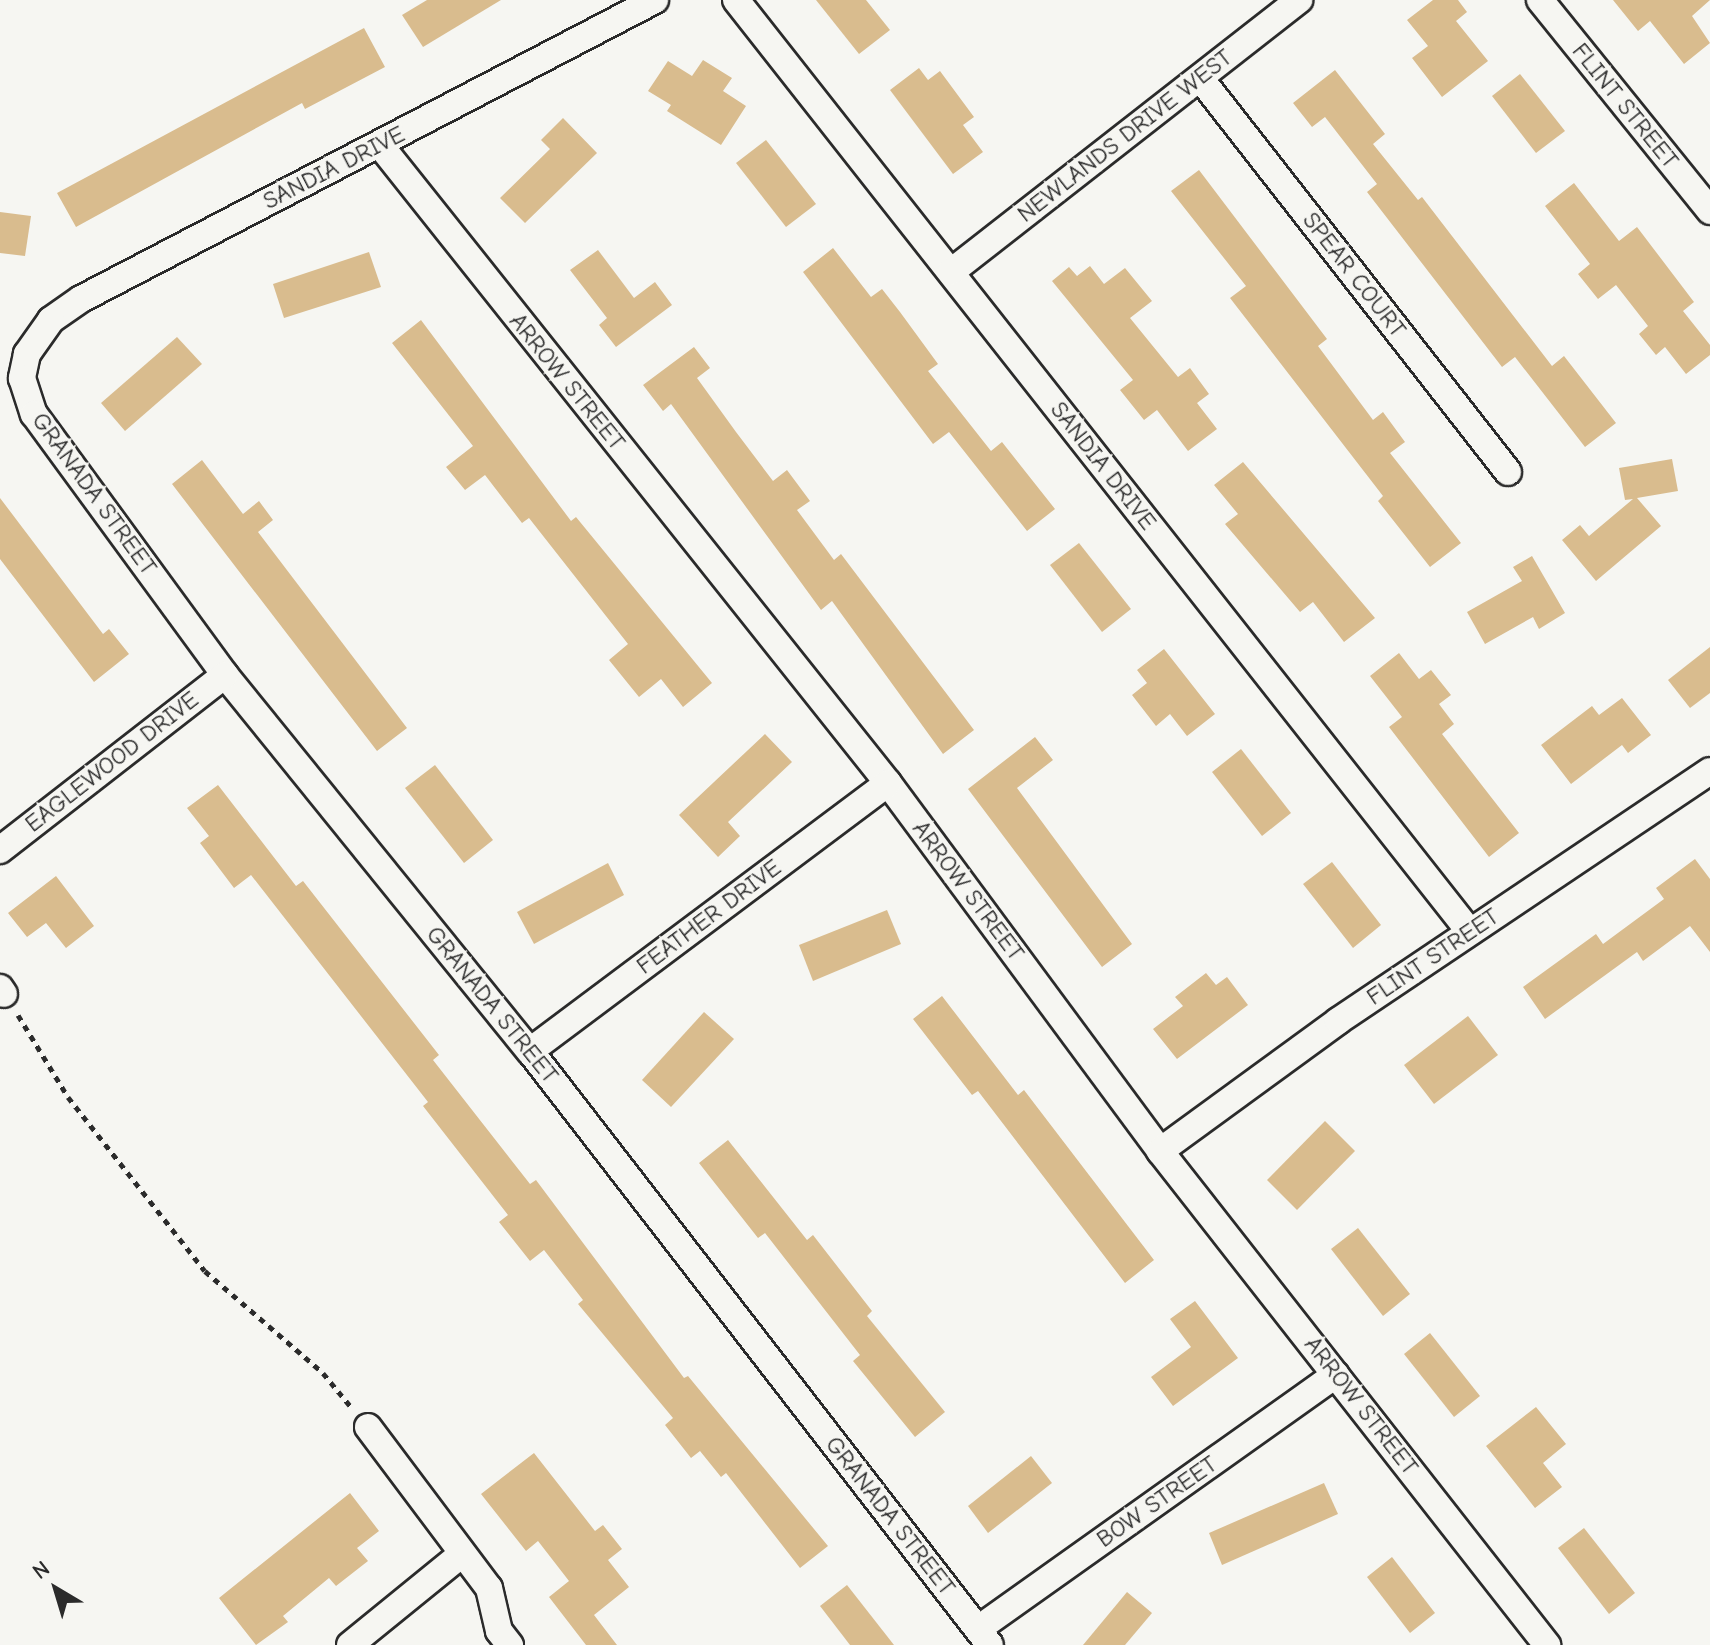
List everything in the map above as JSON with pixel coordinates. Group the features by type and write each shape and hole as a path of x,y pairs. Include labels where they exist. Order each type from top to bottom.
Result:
{"street":[{"name":"SANDIA DRIVE","path":"27,354 51,320 81,299 655,0"},
{"name":"SANDIA DRIVE","path":"736,0 1470,932"},
{"name":"NEWLANDS DRIVE WEST","path":"951,272 1299,0"},
{"name":"FLINT STREET","path":"1540,0 1710,211"},
{"name":"SPEAR COURT","path":"1200,78 1508,472"},
{"name":"ARROW STREET","path":"380,145 888,783 1160,1151 1547,1645"},
{"name":"GRANADA STREET","path":"27,354 22,378 34,414 225,675 530,1051 984,1637"},
{"name":"EAGLEWOOD DRIVE","path":"0,850 225,675"},
{"name":"FLINT STREET","path":"1160,1151 1470,932 1710,771"},
{"name":"FEATHER DRIVE","path":"530,1051 888,783"},
{"name":"BOW STREET","path":"984,1637 1336,1375"},
{"path":"368,1427 489,1588 499,1631 510,1645"},
{"path":"350,1645 462,1554"}],"path":[{"path":"2,991 68,1097 205,1271 323,1373 368,1427"}],"building":[{"path":"427,0 501,0 423,47 402,15"},
{"path":"816,0 866,0 890,30 859,54"},
{"path":"1433,0 1458,0 1467,12 1456,21 1488,61 1442,97 1412,58 1428,46 1407,20"},
{"path":"1613,0 1710,0 1692,16 1710,43 1684,64 1650,21 1638,31"},
{"path":"364,28 385,67 305,109 302,103 76,227 57,193"},
{"path":"703,60 732,78 723,91 746,106 721,145 667,111 671,105 648,91 668,61 692,76"},
{"path":"919,68 928,80 940,71 974,117 963,125 983,152 953,174 890,90"},
{"path":"1335,70 1385,134 1373,144 1418,200 1422,197 1552,366 1564,356 1616,423 1585,447 1515,357 1502,367 1367,192 1377,184 1325,117 1312,127 1293,103"},
{"path":"1520,74 1565,131 1536,153 1492,96"},
{"path":"563,118 597,153 525,223 500,198 550,149 541,140"},
{"path":"766,140 816,204 786,227 736,163"},
{"path":"1199,170 1327,339 1318,346 1373,420 1383,412 1405,442 1390,453 1461,543 1430,567 1378,501 1383,496 1230,298 1246,286 1171,191"},
{"path":"1574,183 1619,241 1637,227 1694,302 1683,311 1710,345 1710,355 1686,374 1665,347 1656,355 1639,334 1648,326 1616,285 1598,299 1578,274 1590,264 1545,206"},
{"path":"0,212 31,216 25,256 0,253"},
{"path":"833,248 871,297 882,289 900,312 938,364 928,371 991,451 1002,442 1055,509 1027,531 949,432 933,444 803,272"},
{"path":"598,250 634,298 655,282 672,305 616,347 599,325 607,318 570,270"},
{"path":"369,252 381,287 284,318 273,284"},
{"path":"1090,266 1104,284 1125,268 1152,301 1130,318 1178,377 1190,368 1209,394 1197,403 1217,429 1188,451 1157,410 1144,420 1120,390 1133,380 1052,281 1069,267 1077,276"},
{"path":"421,320 571,521 576,517 712,683 683,707 661,679 639,697 609,660 628,644 529,518 522,523 485,475 465,490 446,467 473,446 392,343"},
{"path":"177,337 202,364 125,431 101,403"},
{"path":"694,347 710,368 697,378 736,432 773,481 787,470 810,501 797,510 834,560 841,554 974,730 943,754 832,601 821,610 671,404 663,411 643,385"},
{"path":"1672,459 1678,491 1637,498 1661,526 1596,581 1562,540 1580,525 1589,536 1633,499 1625,500 1619,468"},
{"path":"202,460 243,514 259,501 273,520 258,532 407,728 377,751 172,484"},
{"path":"1243,462 1375,618 1344,642 1313,602 1300,612 1225,524 1238,514 1214,485"},
{"path":"0,498 103,634 109,629 129,654 94,682 0,559"},
{"path":"1079,543 1131,609 1102,632 1050,565"},
{"path":"1532,556 1565,613 1539,629 1533,617 1485,644 1467,612 1522,581 1513,567"},
{"path":"1710,647 1710,693 1690,708 1668,680"},
{"path":"1164,649 1215,714 1187,736 1170,714 1156,726 1132,695 1147,683 1137,670"},
{"path":"1399,653 1419,679 1431,670 1451,695 1439,704 1454,724 1442,734 1519,833 1489,857 1389,727 1402,717 1370,676"},
{"path":"1622,698 1651,735 1628,753 1622,745 1571,784 1541,745 1592,706 1599,715"},
{"path":"765,734 792,762 728,822 740,836 718,857 679,815"},
{"path":"1035,737 1053,760 1017,788 1132,944 1102,967 968,789"},
{"path":"1241,749 1291,813 1262,836 1212,772"},
{"path":"435,765 493,840 464,863 405,788"},
{"path":"218,785 296,886 303,881 439,1055 433,1060 530,1184 536,1180 684,1378 688,1376 828,1546 800,1568 726,1473 721,1477 700,1451 691,1458 665,1425 673,1418 578,1304 583,1300 544,1250 530,1261 499,1222 508,1215 423,1106 428,1102 251,875 234,888 200,843 209,836 187,808"},
{"path":"1695,859 1710,879 1710,952 1690,926 1643,961 1637,952 1545,1019 1523,987 1596,934 1603,944 1664,899 1656,888"},
{"path":"1332,862 1381,925 1353,948 1303,884"},
{"path":"608,863 624,895 534,944 517,912"},
{"path":"56,876 94,926 66,948 46,923 27,937 8,913"},
{"path":"887,910 901,944 813,981 799,945"},
{"path":"1206,973 1216,985 1227,977 1248,1005 1177,1059 1153,1029 1183,1006 1175,997"},
{"path":"942,996 1018,1095 1024,1090 1154,1260 1125,1283 978,1091 972,1095 913,1019"},
{"path":"704,1012 734,1039 671,1107 642,1080"},
{"path":"1468,1016 1498,1055 1434,1104 1404,1065"},
{"path":"1325,1121 1355,1151 1297,1210 1267,1180"},
{"path":"728,1140 807,1240 813,1235 872,1311 867,1316 945,1412 915,1437 853,1361 860,1355 765,1233 758,1238 699,1163"},
{"path":"1358,1228 1410,1294 1383,1316 1331,1249"},
{"path":"1195,1301 1238,1358 1173,1406 1151,1377 1191,1347 1170,1319"},
{"path":"1430,1333 1480,1396 1454,1417 1404,1354"},
{"path":"1536,1407 1566,1444 1543,1463 1562,1487 1535,1508 1486,1446"},
{"path":"534,1453 595,1531 603,1525 622,1549 608,1560 629,1587 594,1615 617,1645 586,1645 549,1597 569,1581 538,1541 526,1551 481,1494"},
{"path":"1031,1456 1052,1483 988,1533 968,1506"},
{"path":"1324,1483 1338,1514 1222,1565 1209,1533"},
{"path":"350,1493 379,1531 357,1548 368,1561 336,1586 329,1578 283,1616 288,1622 256,1645 219,1598"},
{"path":"1584,1528 1635,1593 1609,1614 1558,1548"},
{"path":"1392,1557 1435,1613 1410,1633 1367,1577"},
{"path":"847,1585 894,1645 850,1645 820,1606"},
{"path":"1127,1592 1152,1613 1125,1645 1083,1645"}]}
